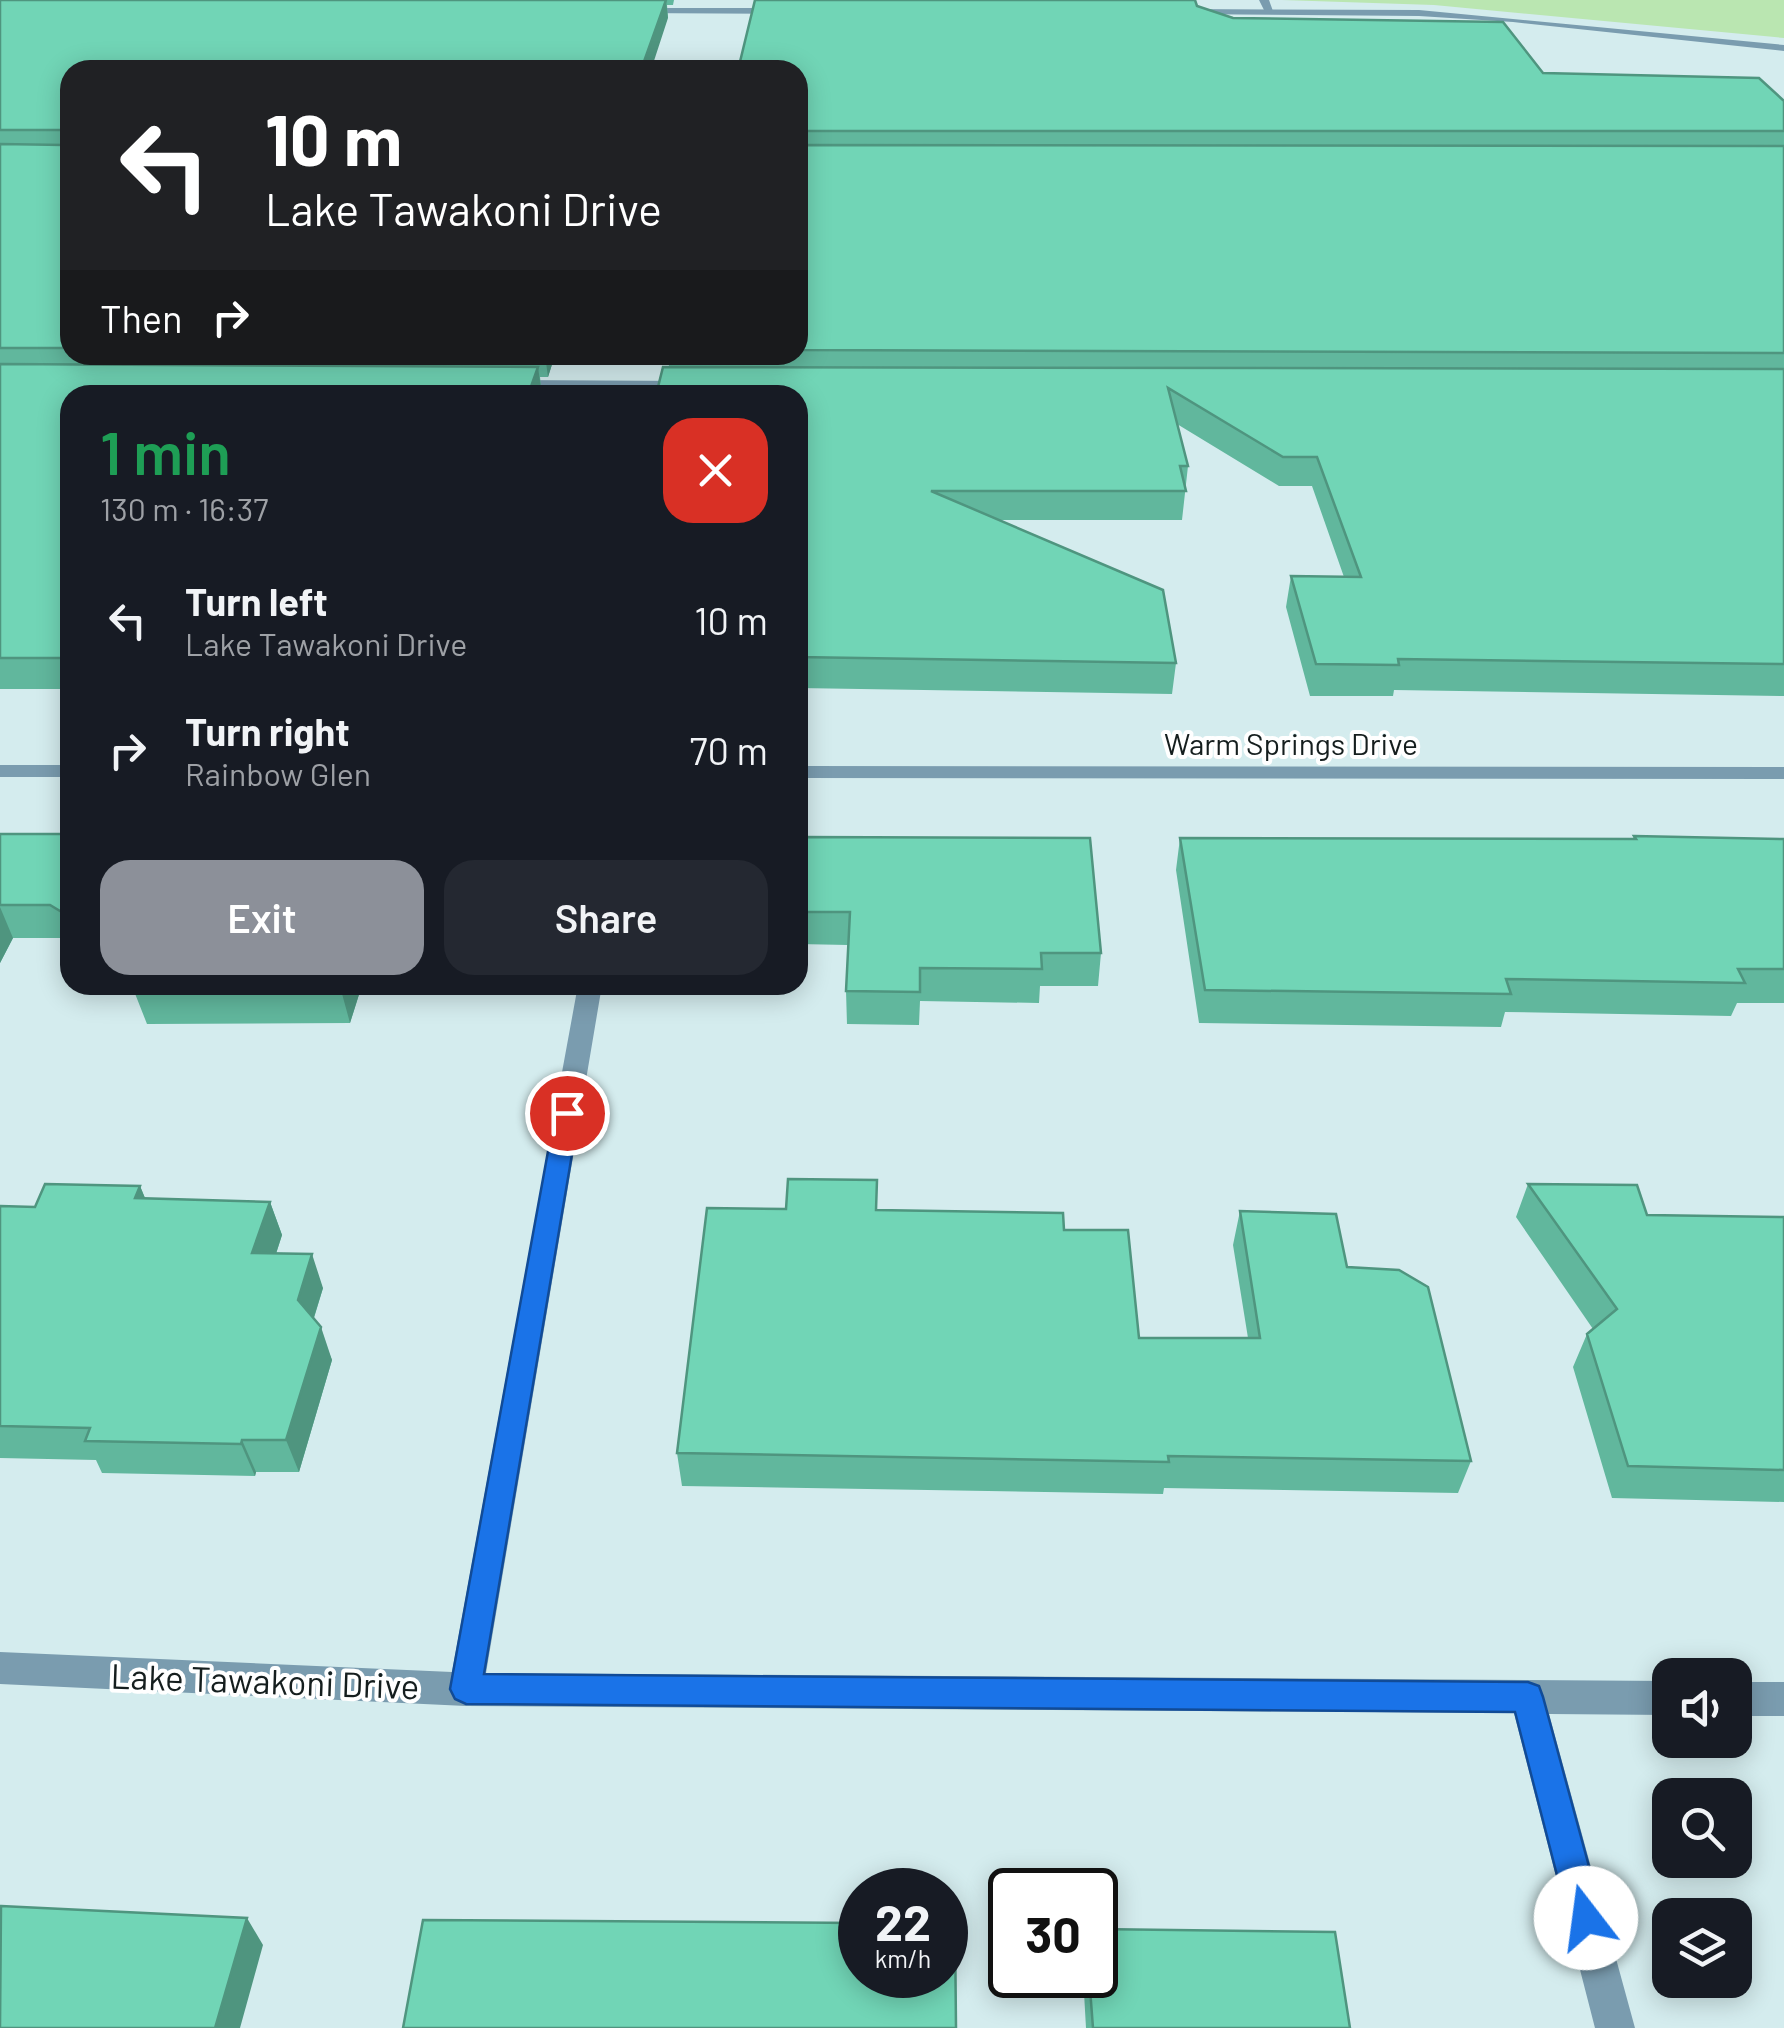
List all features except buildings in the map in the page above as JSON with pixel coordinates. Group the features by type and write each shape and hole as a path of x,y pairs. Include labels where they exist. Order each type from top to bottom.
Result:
{"street":[{"path":"1264,0 1270,12"},
{"path":"619,11 799,12"},
{"path":"1174,12 1513,18 1784,48"},
{"path":"0,771 60,771"},
{"name":"Warm Springs Drive","path":"808,772 1784,774"},
{"path":"466,1689 588,995"},
{"name":"Lake Tawakoni Drive","path":"0,1668 466,1689 1652,1698"},
{"path":"1528,1697 1615,2028"},
{"path":"1752,1699 1784,1700"}],"green space":[{"path":"1282,0 1784,0 1784,38 1434,5"}],"route":[{"path":"567,1113 466,1689 1528,1697 1586,1918"}]}
